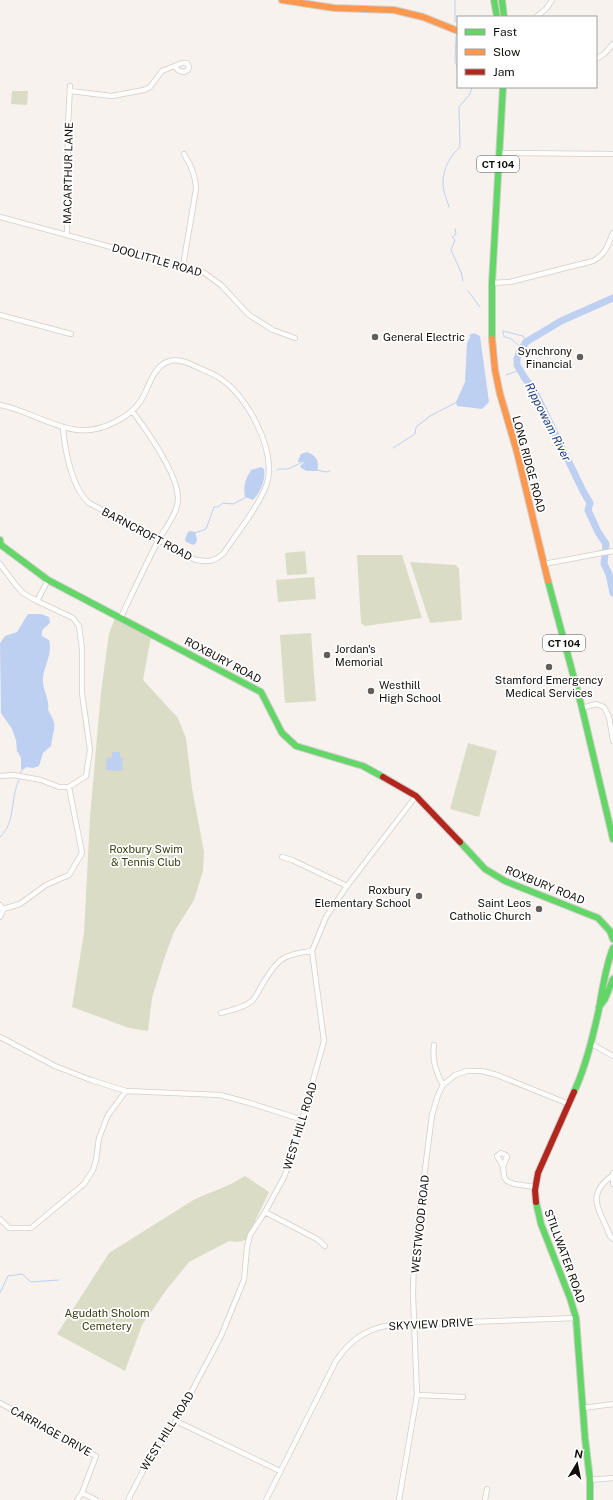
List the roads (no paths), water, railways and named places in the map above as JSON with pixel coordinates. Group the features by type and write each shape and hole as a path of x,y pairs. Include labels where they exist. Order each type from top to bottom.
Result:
{"main road":[{"path":"282,0 334,8 394,10 423,17 457,31"},
{"path":"494,0 497,16"},
{"path":"502,0 504,16"},
{"name":"LONG RIDGE ROAD","path":"503,88 492,284 492,339 497,382 516,446 544,564 582,708 613,839"},
{"name":"ROXBURY ROAD","path":"0,540 1,545 48,580 261,692 282,733 296,746 363,766 416,796 486,869 505,881 598,918 610,931 613,939"},
{"name":"STILLWATER ROAD","path":"590,1500 590,1480 576,1318 570,1298 541,1224 536,1207 535,1187 538,1173 581,1077 599,1007 599,998 610,954 613,948"},
{"path":"608,965 613,970"},
{"name":"STILLWATER ROAD","path":"599,1007 605,999 613,979"}],"street":[{"path":"537,16 546,9 552,0"},
{"path":"597,58 604,54 613,44"},
{"name":"MACARTHUR LANE","path":"67,235 68,112 70,89 112,96 144,90 150,87 162,71 167,68 175,67"},
{"path":"499,153 613,154"},
{"path":"183,266 196,189 196,181 191,166 184,154"},
{"name":"DOOLITTLE ROAD","path":"0,217 203,272 222,285 253,318 273,330 295,338"},
{"path":"492,284 510,282 593,261 601,256 613,233"},
{"path":"0,315 71,334"},
{"name":"BARNCROFT ROAD","path":"0,405 63,428 97,430 109,426 132,412 142,399 154,373 162,365 171,360 187,363 220,378 235,391 252,414 264,440 268,461 268,478 265,491 223,554 215,560 196,560 90,503 84,498 79,491 74,477 64,441 63,428"},
{"path":"121,618 158,540 177,508 178,497 175,482 153,439 132,412"},
{"path":"544,564 594,553 613,551"},
{"path":"0,564 23,593 73,618 79,626 82,655 82,693 90,750 86,776 69,788 59,787 41,780 14,775 0,776"},
{"path":"37,601 48,580"},
{"path":"582,708 596,704 604,707 609,718 613,741"},
{"path":"0,917 3,913 1,907 20,904 46,885 69,875 82,853 69,788"},
{"path":"221,1013 240,1007 253,1000 274,966 285,957 295,953 312,951 326,917 347,886 416,796"},
{"path":"282,857 292,860 347,886"},
{"name":"WEST HILL ROAD","path":"128,1500 146,1465 176,1421 221,1336 244,1280 247,1247 250,1236 284,1177 303,1120 324,1040 312,951"},
{"path":"0,1036 55,1066 91,1080 126,1091 220,1095 303,1120"},
{"path":"590,1043 613,1056"},
{"path":"434,1045 432,1053 438,1077 443,1085 455,1075 467,1071 482,1070 569,1104"},
{"name":"WESTWOOD ROAD","path":"399,1500 417,1395 414,1323 414,1255 432,1115 438,1094 443,1085"},
{"path":"0,1219 9,1228 31,1228 84,1184 93,1170 99,1138 108,1115 126,1091"},
{"path":"503,1166 504,1177 507,1181 514,1184 535,1187"},
{"path":"613,1174 613,1184"},
{"path":"613,1174 600,1186 596,1192 595,1200 610,1236 613,1239"},
{"path":"265,1212 317,1239 324,1246"},
{"name":"SKYVIEW DRIVE","path":"266,1500 336,1361 343,1350 353,1340 371,1330 384,1326 414,1323 576,1318"},
{"path":"417,1395 463,1397"},
{"name":"CARRIAGE DRIVE","path":"0,1403 96,1456 82,1493"},
{"path":"583,1408 613,1404"},
{"path":"176,1421 280,1471"},
{"path":"590,1480 613,1478"},
{"path":"485,1500 487,1489"},
{"path":"77,1500 82,1493 96,1500"}],"water":[{"path":"474,333 480,336 489,402 482,409 457,406 456,402 465,382 467,343 470,337 469,335"},
{"path":"307,452 313,455 318,462 317,471 307,471 301,468 300,466 305,462 298,462 299,458 301,454"},
{"path":"261,467 264,469 264,473 260,490 253,500 245,497 244,486 249,473 251,470"},
{"path":"190,531 195,532 197,539 196,543 193,545 186,542 185,539"},
{"path":"28,614 41,614 49,617 50,623 42,631 42,636 49,640 50,645 43,682 48,702 48,710 54,724 54,728 51,746 43,753 39,766 33,768 26,767 23,770 21,769 21,758 17,751 16,740 12,729 1,713 0,643 5,636 17,632"},
{"path":"112,752 120,752 120,757 123,758 122,771 106,770 107,757 112,758"}],"waterway":[{"path":"455,0 455,22"},
{"path":"456,37 455,61 457,66"},
{"path":"449,207 443,186 444,172 450,158 460,147 459,107 470,94 472,88"},
{"path":"455,229 456,234 452,237 455,240 451,250 461,272 463,281"},
{"path":"468,291 480,307"},
{"name":"Rippowam River","path":"613,298 561,321 526,342 517,359 517,365 534,390 590,503 588,510 598,532 606,544 604,564 609,574 613,593"},
{"path":"503,331 523,336 526,342"},
{"path":"503,331 504,337 511,339 521,348"},
{"path":"506,375 520,370"},
{"path":"393,448 415,434 416,427 430,416 457,402"},
{"path":"277,470 288,469 305,461 306,462"},
{"path":"317,470 326,472 330,471"},
{"path":"195,533 206,529 214,507 218,507 223,503 233,504 245,498"},
{"path":"0,837 5,831 11,818 14,795 19,780"},
{"path":"0,1293 8,1276 22,1274 31,1282 59,1280"}],"place":[{"name":"General Electric","path":"375,337"},
{"name":"Synchrony Financial","path":"580,357"},
{"name":"Jordan's Memorial","path":"327,655"},
{"name":"Stamford Emergency Medical Services","path":"549,667"},
{"name":"Westhill High School","path":"371,691"},
{"name":"Roxbury Elementary School","path":"419,896"},
{"name":"Saint Leos Catholic Church","path":"539,909"}],"park label":[{"name":"Roxbury Swim & Tennis Club","path":"146,855"},
{"name":"Agudath Sholom Cemetery","path":"107,1319"}]}
